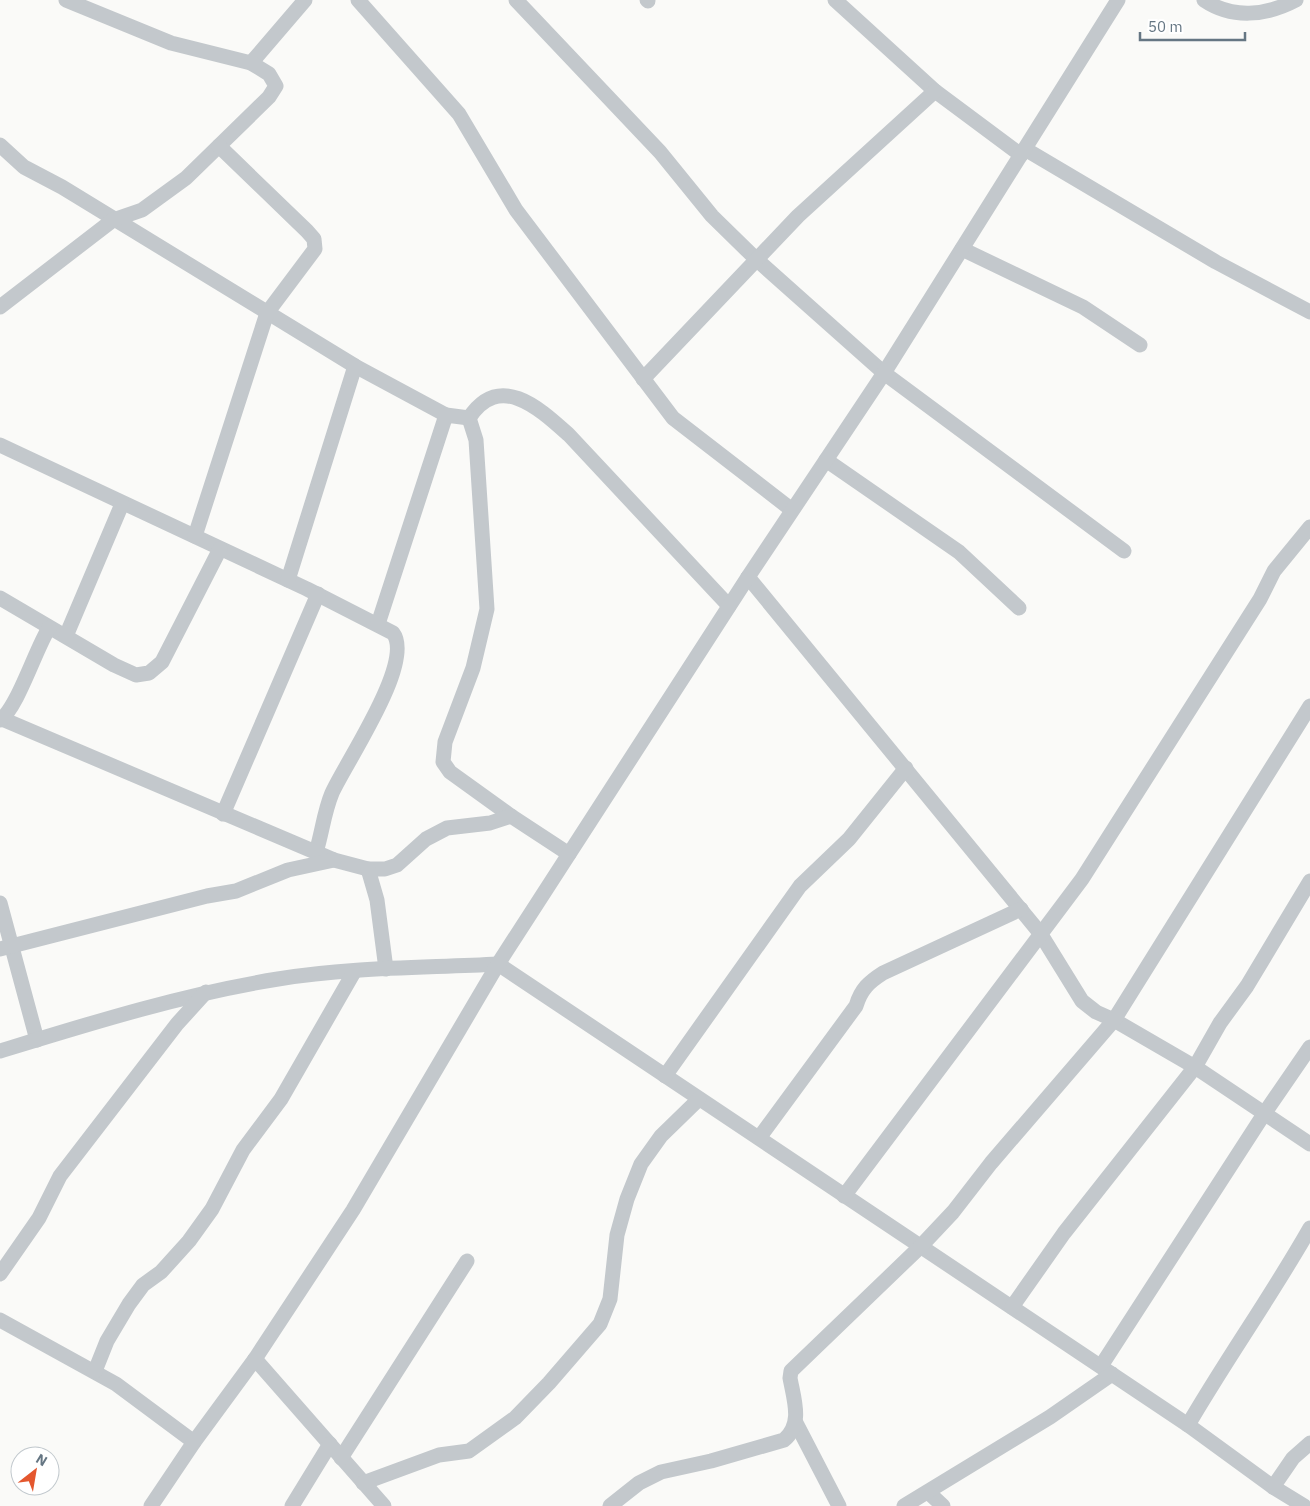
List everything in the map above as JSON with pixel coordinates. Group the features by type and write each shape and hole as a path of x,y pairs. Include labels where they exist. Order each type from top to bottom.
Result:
{"street":[{"path":"0,307 113,220 148,206 186,178 269,97 276,86 269,74 251,63 171,43 66,0"},
{"path":"251,63 305,0"},
{"path":"358,0 460,114 516,210 673,418 792,510"},
{"path":"516,0 660,152 712,216 756,259 884,373 1124,551"},
{"path":"835,0 935,91 1023,152 1216,262 1310,312"},
{"path":"152,1506 194,1442 255,1359 353,1210 498,964 729,606 884,373 1118,0"},
{"path":"1204,0 1219,10 1242,14 1282,7 1296,0"},
{"path":"643,379 798,216 935,91"},
{"path":"0,145 24,167 355,366 446,415 469,418"},
{"path":"194,536 267,313 315,249 314,239 219,146"},
{"path":"962,249 1083,307 1140,345"},
{"path":"288,580 355,366"},
{"path":"569,854 510,816 450,772 443,762 445,742 473,668 487,609 476,440 469,418 477,405 492,397 507,395 526,401 543,412 569,434 729,606"},
{"path":"378,624 446,415"},
{"path":"0,445 122,504 318,594 378,624 393,633 398,639 397,664 366,731 333,792 325,812 316,852"},
{"path":"826,460 959,552 1019,608"},
{"path":"66,636 122,504"},
{"path":"844,1196 1102,849 1260,599 1274,570 1310,527"},
{"path":"0,598 121,668 136,675 150,673 162,662 220,549"},
{"path":"748,577 1040,933 1082,1001 1096,1012 1114,1020 1195,1068 1310,1144"},
{"path":"223,814 318,594"},
{"path":"49,628 10,710 1,720 334,860 368,869 385,869 397,865 426,839 447,828 490,823 510,816"},
{"path":"838,1506 796,1423 790,1378 791,1371 921,1246 953,1212 991,1162 1114,1020 1310,706"},
{"path":"665,1076 800,886 849,839 906,768"},
{"path":"6,947 207,896 236,891 288,870 334,860"},
{"path":"368,869 377,900 386,970"},
{"path":"1012,1307 1064,1233 1195,1068 1220,1023 1247,986 1310,881"},
{"path":"0,904 6,947 37,1040"},
{"path":"759,1138 856,1006 860,994 869,982 883,973 1021,909"},
{"path":"0,1051 206,992 280,978 498,964 1188,1425 1273,1487 1304,1506"},
{"path":"95,1371 107,1341 129,1304 143,1285 161,1272 189,1241 212,1209 243,1150 281,1099 354,972"},
{"path":"0,1274 40,1218 60,1176 177,1024 206,992"},
{"path":"904,1506 1050,1417 1106,1370 1264,1114 1310,1047"},
{"path":"364,1483 439,1455 469,1451 515,1418 549,1384 600,1324 607,1308 614,1276 617,1235 626,1199 641,1164 661,1136 699,1099"},
{"path":"1188,1425 1221,1370 1261,1312 1310,1228"},
{"path":"341,1458 467,1261"},
{"path":"0,1320 116,1384 194,1442"},
{"path":"255,1359 384,1506"},
{"path":"610,1506 639,1483 661,1472 711,1461 784,1440 791,1434 796,1423"},
{"path":"1273,1487 1293,1458 1310,1443"},
{"path":"292,1506 330,1444"},
{"path":"928,1492 943,1506"}]}
